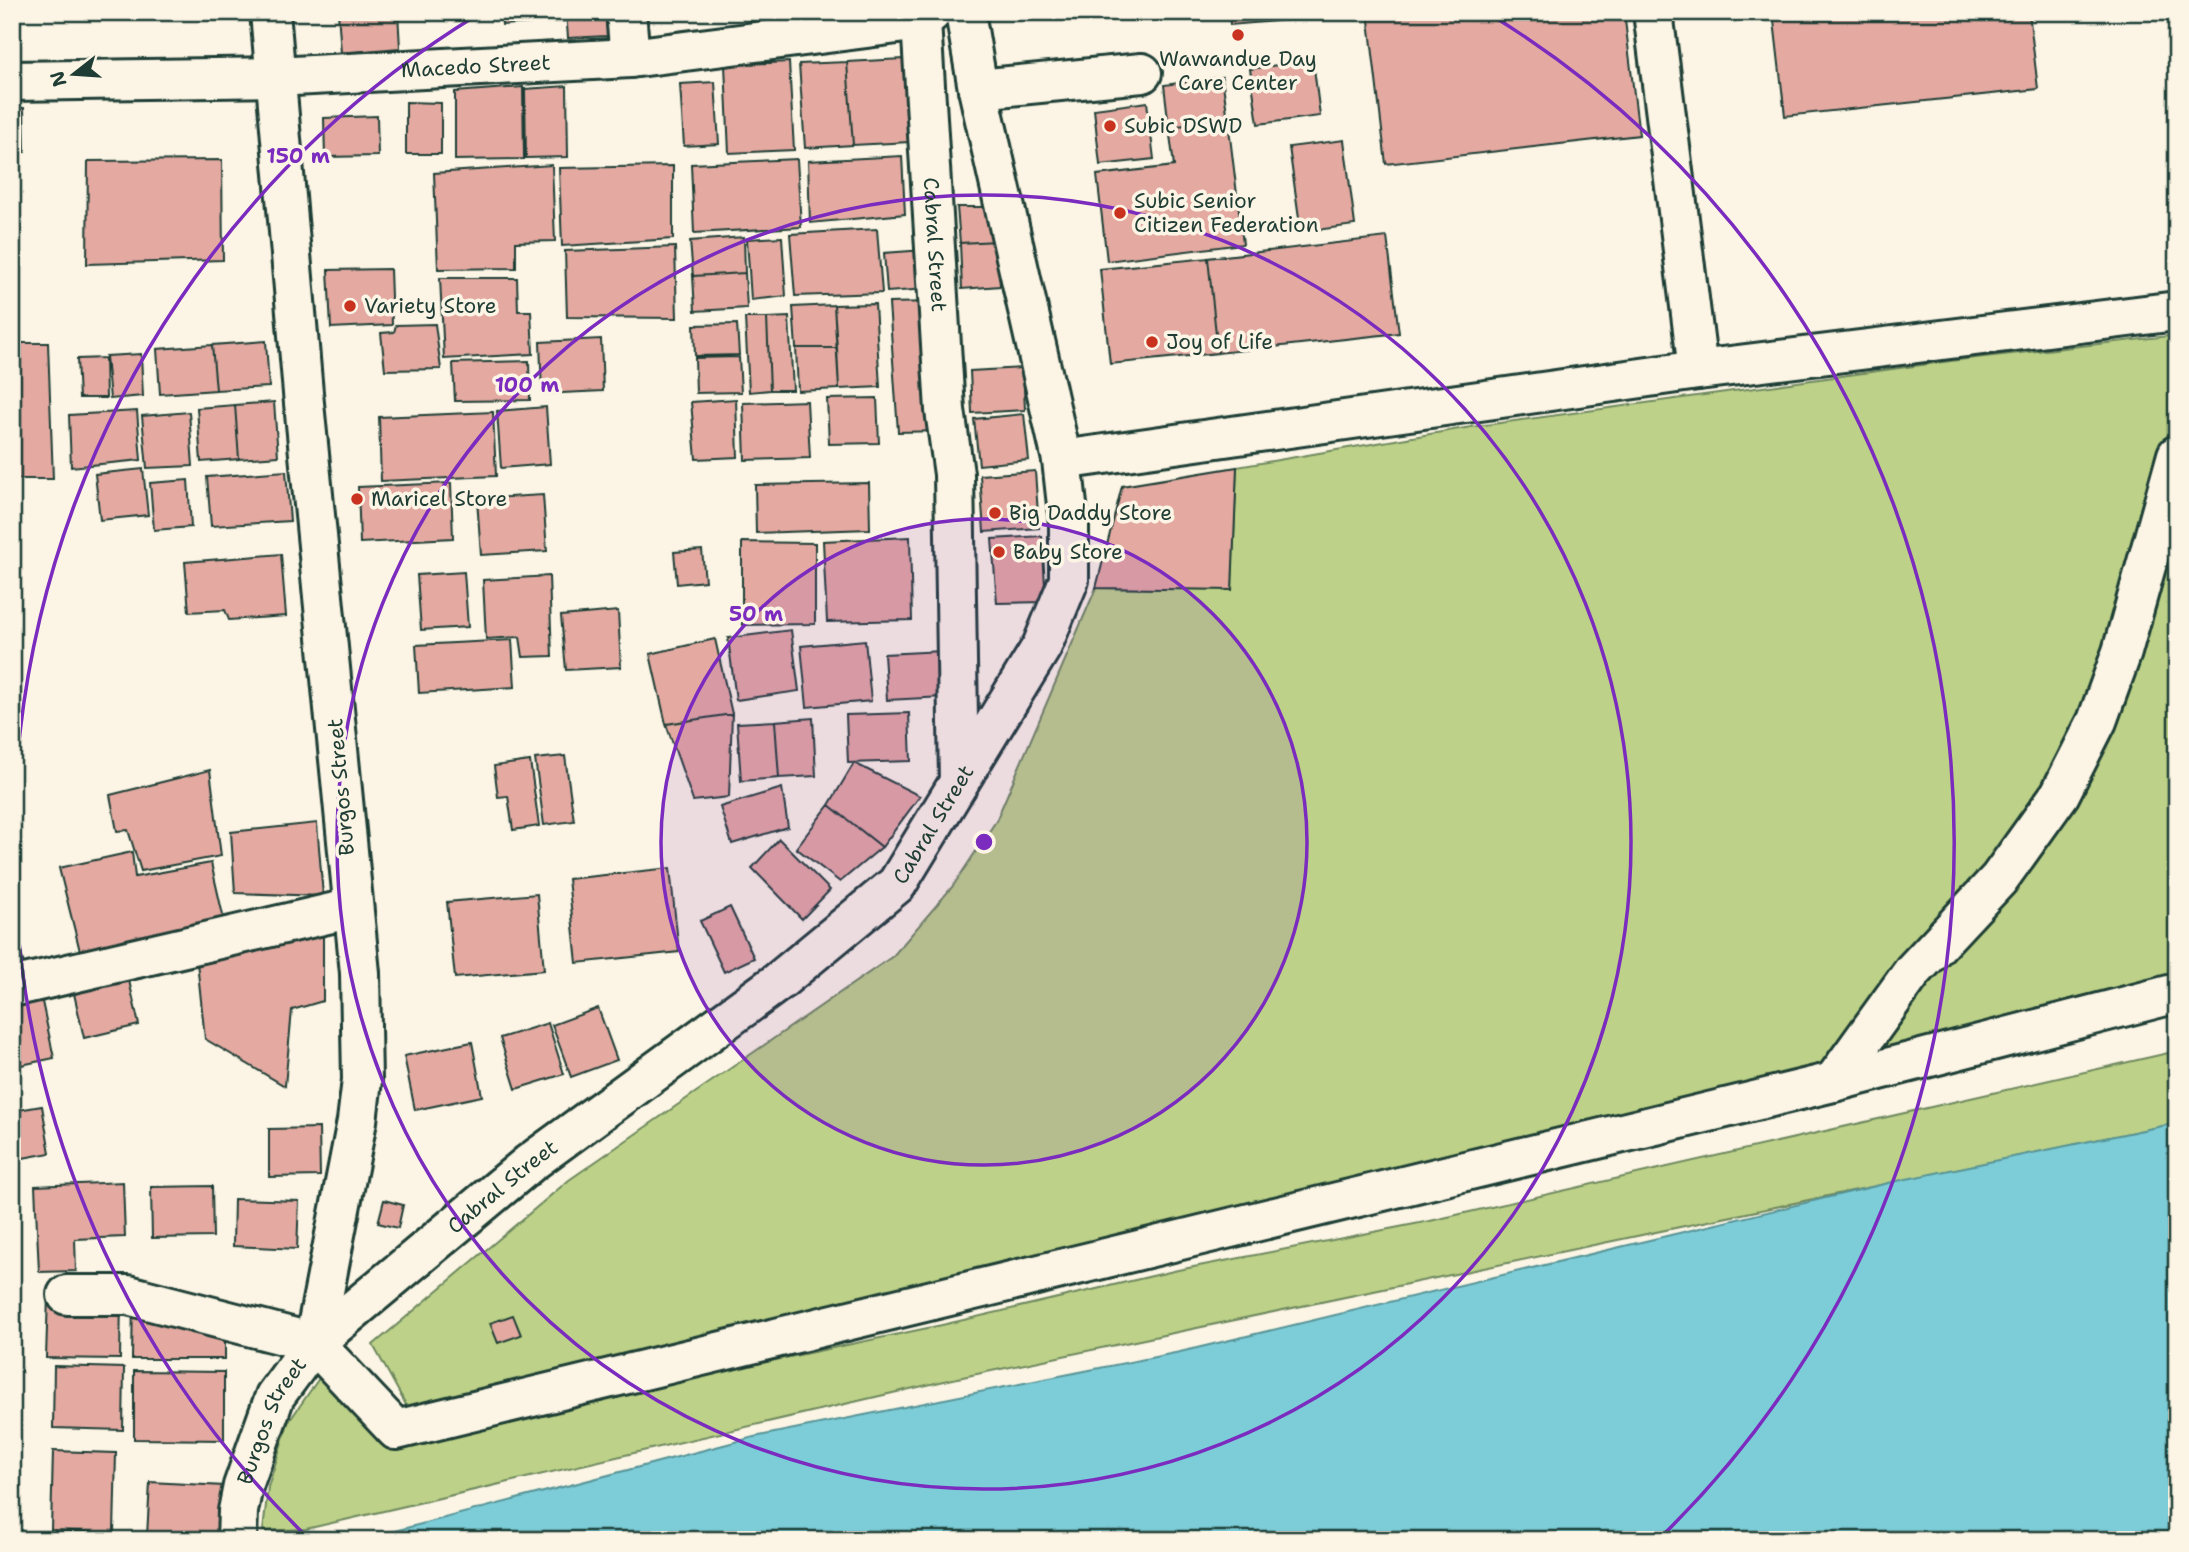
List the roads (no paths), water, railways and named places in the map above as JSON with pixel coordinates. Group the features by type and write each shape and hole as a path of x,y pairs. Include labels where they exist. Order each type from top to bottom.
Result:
{"street":[{"name":"Burgos Street","path":"237,1540 238,1511 243,1486 275,1396 314,1343 355,1134 362,1080 360,973 270,12"},
{"path":"626,12 630,58"},
{"path":"959,782 1042,646 1069,580 1069,523 1062,460 978,89 965,12"},
{"path":"1653,12 1698,370"},
{"name":"Macedo Street","path":"12,81 275,77 630,58 926,17"},
{"name":"Cabral Street","path":"314,1343 530,1163 778,982 897,884 959,782 954,474 944,385 926,17"},
{"path":"978,89 1142,73"},
{"path":"1062,460 1698,370 2177,312"},
{"path":"1833,1082 1913,971 1999,878 2060,793 2097,721 2122,652 2177,455"},
{"path":"12,987 353,908"},
{"path":"67,1295 128,1296 314,1343 397,1430 1833,1082 2177,993"}],"water":[{"path":"2177,1123 2177,1540 360,1540 754,1437 1180,1352 1897,1181"}],"place":[{"name":"Wawandue Day Care Center","path":"1238,35"},
{"name":"Subic DSWD","path":"1110,126"},
{"name":"Subic Senior Citizen Federation","path":"1120,213"},
{"name":"Variety Store","path":"350,306"},
{"name":"Joy of Life","path":"1152,342"},
{"name":"Maricel Store","path":"357,499"},
{"name":"Big Daddy Store","path":"995,513"},
{"name":"Baby Store","path":"999,552"}]}
